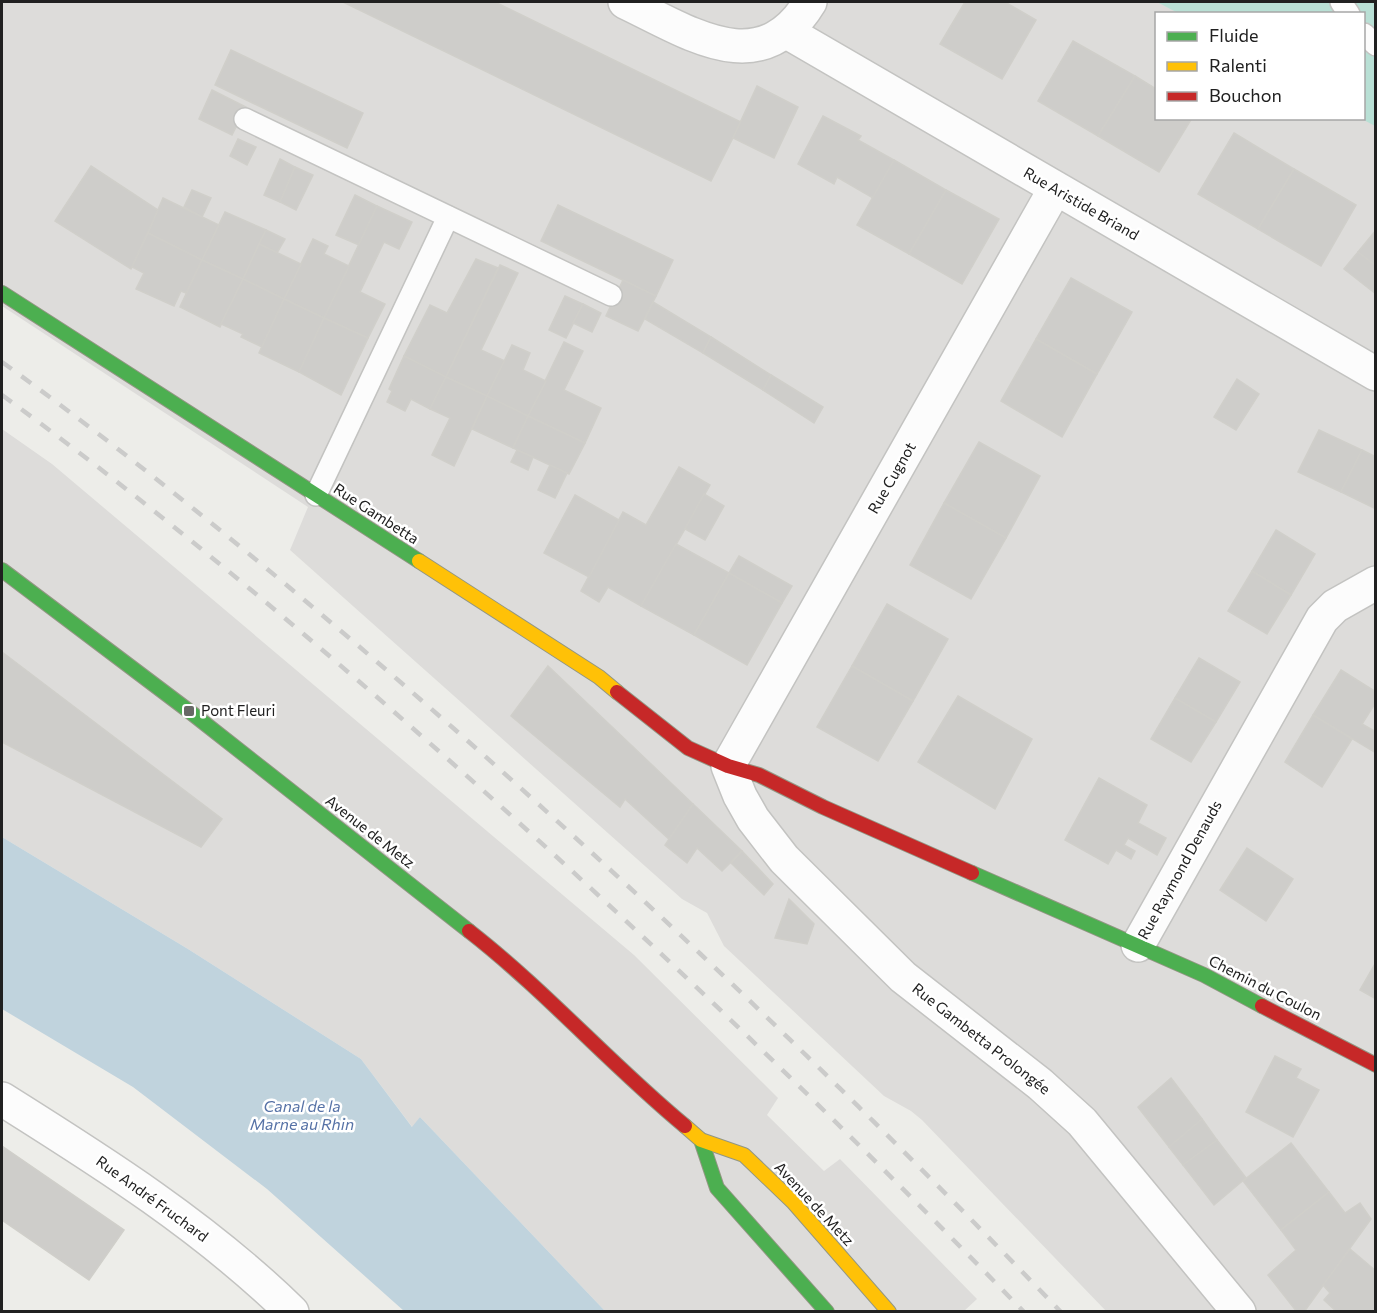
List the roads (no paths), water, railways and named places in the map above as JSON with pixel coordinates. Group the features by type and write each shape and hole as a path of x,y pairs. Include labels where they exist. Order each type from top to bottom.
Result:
{"street":[{"path":"626,2 699,37 723,44 760,45 787,32 810,2"},
{"name":"Rue Aristide Briand","path":"787,32 813,45 1055,189 1376,374"},
{"name":"Rue Cugnot","path":"728,766 1055,189"},
{"name":"Rue Gambetta","path":"2,293 599,677 688,748 728,766"},
{"name":"Avenue de Metz","path":"2,570 189,711 517,968 650,1097 701,1140 744,1155 793,1202 888,1311"},
{"name":"Rue Raymond Denauds","path":"728,766 759,776 822,807 1138,945 1322,619 1335,606 1376,582"},
{"name":"Rue Gambetta Prolongée","path":"728,766 753,819 784,859 903,977 1040,1084 1082,1122 1239,1311"},
{"name":"Chemin du Coulon","path":"1138,945 1204,975 1376,1065"},
{"name":"Rue André Fruchard","path":"2,1100 119,1172 185,1221 292,1311"},
{"path":"701,1140 717,1188 827,1311"}],"lane":[{"path":"245,119 610,295"},
{"path":"316,495 448,217"}],"water":[{"name":"Canal de la Marne au Rhin","path":"2,837 188,949 361,1059 412,1127 420,1117 605,1311 404,1311 267,1189 133,1087 2,1009"}],"railway":[{"path":"2,362 118,449 287,585 531,797 762,1013 913,1161 1061,1312"},
{"path":"2,395 107,474 260,597 489,796 646,939 799,1086 1024,1312"}],"place":[{"name":"Pont Fleuri","path":"189,711"}]}
